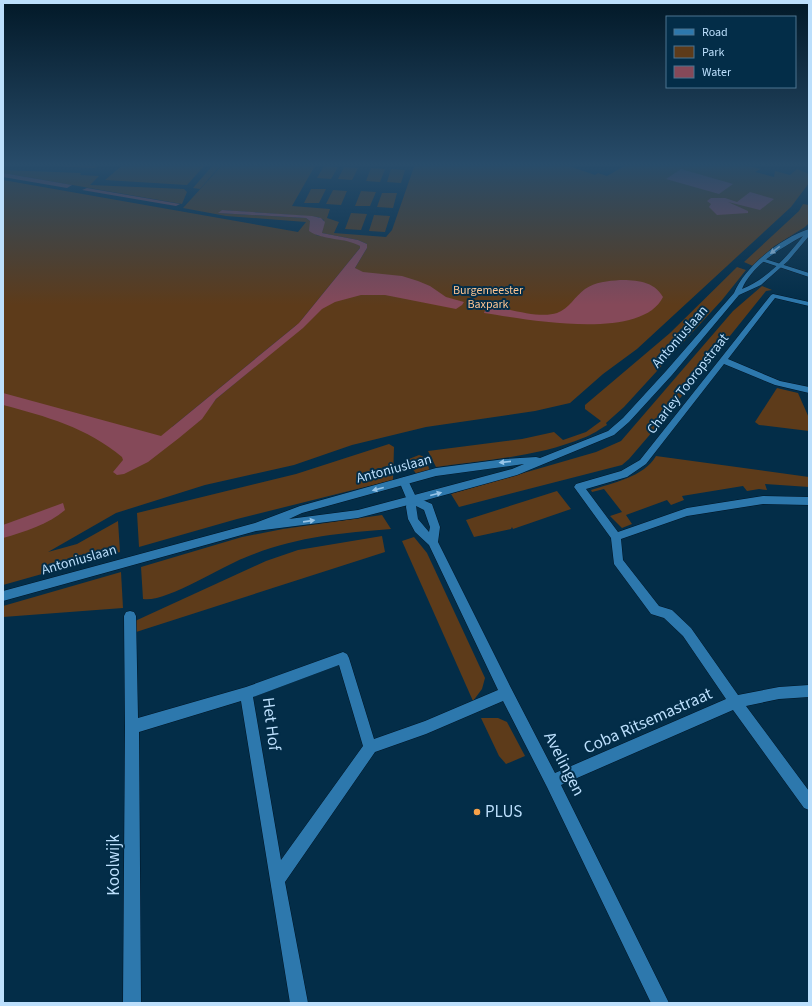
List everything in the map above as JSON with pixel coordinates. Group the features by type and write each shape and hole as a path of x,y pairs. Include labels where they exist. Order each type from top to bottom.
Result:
{"street":[{"name":"Antoniuslaan","path":"256,527 358,514 412,500 514,472 589,443 611,432 621,424 669,373 737,294 739,286 763,260 774,250 809,231"},
{"name":"Antoniuslaan","path":"737,294 748,291 780,266 809,231"},
{"path":"763,260 809,275"},
{"name":"Charley Tooropstraat","path":"616,537 579,487 624,474 644,462 773,296 809,304"},
{"path":"722,360 778,383 809,390"},
{"name":"Antoniuslaan","path":"3,596 256,527 300,510 436,472 505,462 544,460"},
{"path":"404,481 412,500"},
{"name":"Avelingen","path":"433,542 435,527 428,507 412,500 410,512 413,519 420,531 433,542 506,693 552,782 660,1003"},
{"path":"616,537 687,512 763,500 809,501"},
{"name":"Coba Ritsemastraat","path":"616,537 618,561 655,610 668,614 687,632 736,702"},
{"name":"Koolwijk","path":"130,616 132,727 132,1003"},
{"name":"Het Hof","path":"299,1003 246,693 343,658 370,747"},
{"name":"Coba Ritsemastraat","path":"552,782 736,702 779,693 809,691"},
{"path":"132,727 246,693"},
{"path":"277,880 370,747 426,727 506,693"},
{"path":"736,702 809,803"}],"green space":[{"name":"Burgemeester Baxpark","path":"3,211 179,211 298,232 306,222 226,216 199,211 221,211 219,213 306,218 310,221 316,235 354,242 360,246 360,248 299,323 355,268 367,248 367,244 358,240 322,233 324,220 318,217 235,211 329,211 327,218 339,222 334,233 386,237 392,230 399,211 787,211 637,349 603,374 570,403 535,411 426,427 352,445 294,465 205,485 116,513 48,552 77,544 118,521 120,552 3,585","holes":["299,323 251,370 216,399 198,422 172,427"]},
{"path":"799,211 809,211 809,223 805,227 773,247 753,266 744,262"},
{"path":"351,213 367,214 361,230 345,229"},
{"path":"374,215 390,216 385,232 369,231"},
{"path":"737,267 746,270 722,300 624,407 606,423 607,425 586,437 548,450 511,457 436,467 428,451 522,439 554,432 563,440 586,432 601,421 585,409 585,405 670,333"},
{"path":"762,286 772,290 766,291 665,417 629,459 622,465 459,507 451,494 596,452 621,441 733,311"},
{"path":"777,388 798,393 809,418 809,431 759,425 755,422"},
{"path":"389,444 394,447 393,480 237,519 139,547 137,513 296,474"},
{"path":"419,455 425,457 430,471 417,475 412,468 409,459"},
{"path":"656,456 809,477 809,487 765,484 767,490 759,489 747,491 743,486 682,496 684,500 671,505 667,500 626,515 632,524 622,528 610,516 622,512 604,489 592,492 591,490 618,482 636,474 651,463"},
{"path":"557,491 571,509 513,529 512,527 511,529 474,537 466,520"},
{"path":"382,515 391,529 335,534 280,545 244,558 165,596 153,599 143,599 141,567 242,537 283,529"},
{"path":"382,536 385,552 133,633 135,621 266,561 298,550"},
{"path":"414,537 427,553 485,678 482,689 473,701 402,541"},
{"path":"121,572 123,608 3,617 3,606"},
{"path":"481,718 498,718 507,722 525,756 506,764 499,756"}],"water":[{"path":"221,211 236,211 312,216 321,218 325,222 322,233 358,240 367,244 367,248 355,268 363,272 402,276 430,286 446,297 464,302 456,309 385,295 361,295 335,302 322,309 303,328 216,399 202,419 179,438 148,462 124,474 117,475 113,472 123,460 122,457 95,438 66,424 3,405 3,393 161,436 299,323 360,248 360,246 354,243 321,236 309,231 310,221 306,218 218,213"},
{"path":"713,211 748,211 748,213 717,215"},
{"path":"620,280 644,282 655,288 663,297 651,311 632,319 608,323 581,324 553,322 484,313 487,305 532,314 550,315 565,309 581,292 593,285 602,282"},
{"path":"63,503 65,510 59,515 28,530 3,538 3,525"}],"place":[{"name":"PLUS","path":"477,812"}]}
